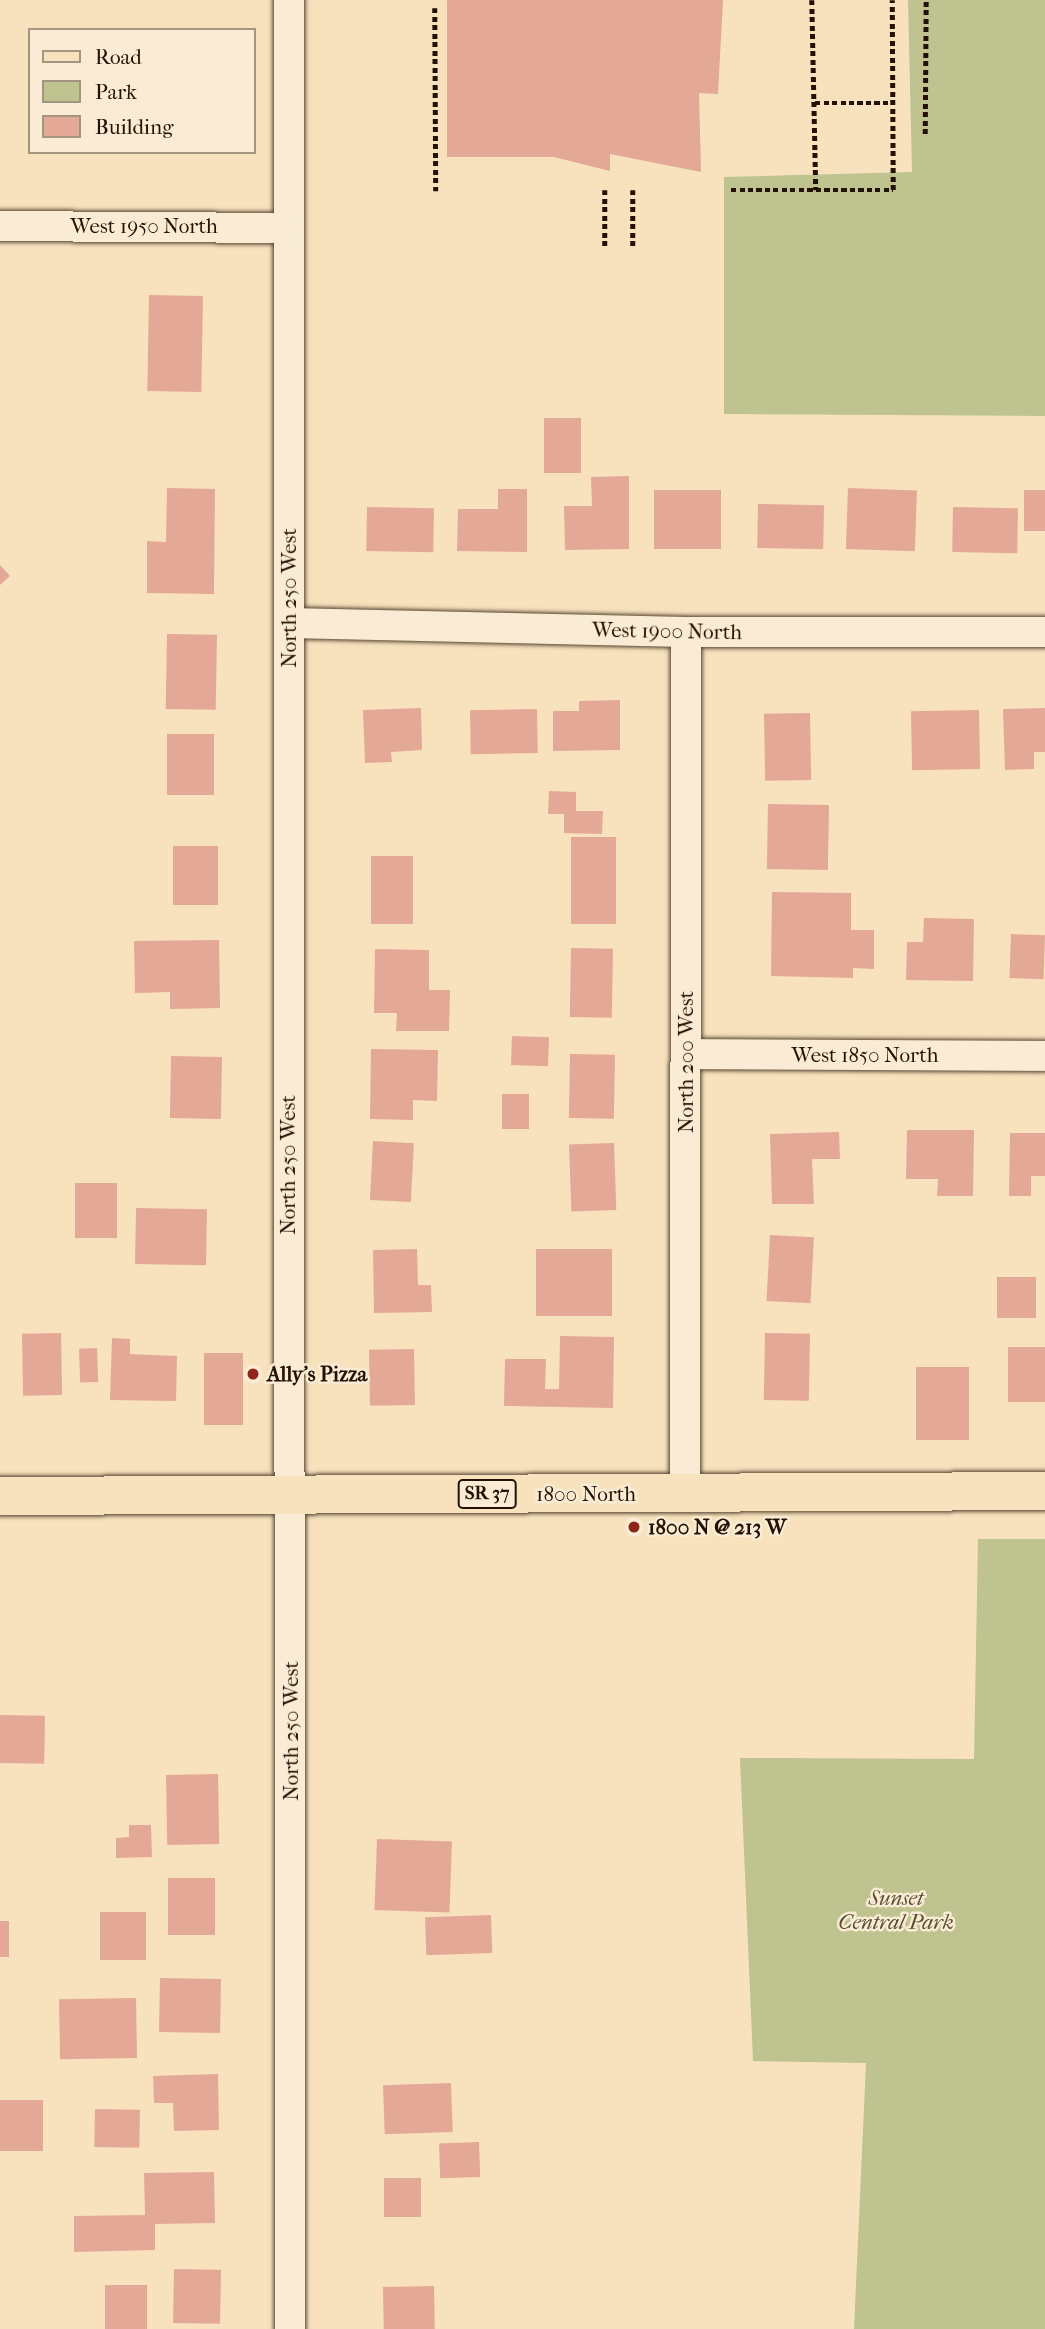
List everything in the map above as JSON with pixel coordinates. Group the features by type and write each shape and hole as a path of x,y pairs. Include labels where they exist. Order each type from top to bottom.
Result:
{"main road":[{"name":"1800 North","path":"0,1496 1045,1491"}],"street":[{"name":"North 250 West","path":"289,0 290,2329"},
{"name":"West 1950 North","path":"0,226 288,228"},
{"name":"West 1900 North","path":"289,623 686,632 1045,632"},
{"name":"North 200 West","path":"685,1493 686,632"},
{"name":"West 1850 North","path":"686,1054 1045,1056"}],"path":[{"path":"812,0 816,190"},
{"path":"731,190 893,190 892,0"},
{"path":"925,134 926,0"},
{"path":"435,8 436,191"},
{"path":"815,103 892,103"},
{"path":"605,190 605,249"},
{"path":"633,190 633,249"}],"green space":[{"path":"908,0 1045,0 1045,416 724,414 724,177 912,172"},
{"name":"Sunset Central Park","path":"978,1539 1045,1539 1045,2329 854,2329 866,2063 753,2061 740,1758 974,1759"}],"building":[{"path":"447,0 723,0 718,94 699,93 701,172 610,154 610,171 554,157 447,157"},
{"path":"149,295 203,296 201,392 147,391"},
{"path":"544,418 581,418 581,473 544,473"},
{"path":"629,476 629,549 565,550 564,506 592,506 591,477"},
{"path":"167,488 215,489 214,594 147,593 147,541 166,542"},
{"path":"848,488 917,490 915,551 846,549"},
{"path":"498,489 527,489 527,552 457,551 458,509 498,509"},
{"path":"654,490 721,490 721,549 654,549"},
{"path":"1024,490 1045,490 1045,531 1024,531"},
{"path":"758,504 824,505 823,549 757,548"},
{"path":"367,507 434,508 433,552 366,551"},
{"path":"953,507 1018,508 1017,553 952,552"},
{"path":"0,565 10,576 0,585"},
{"path":"167,634 217,635 216,710 166,709"},
{"path":"620,700 620,750 553,751 553,711 579,711 579,701"},
{"path":"421,708 422,750 391,752 392,762 365,763 363,710"},
{"path":"1045,708 1045,752 1034,752 1034,769 1005,770 1003,709"},
{"path":"537,709 538,753 471,754 470,710"},
{"path":"979,710 980,769 912,770 911,711"},
{"path":"810,713 811,780 765,781 764,714"},
{"path":"167,734 214,734 214,795 167,795"},
{"path":"549,791 576,792 576,811 603,811 602,834 564,833 564,814 548,814"},
{"path":"768,804 829,805 828,870 767,869"},
{"path":"571,837 616,837 616,924 571,924"},
{"path":"173,846 218,846 218,905 173,905"},
{"path":"371,856 413,856 413,924 371,924"},
{"path":"772,892 851,893 851,930 874,930 874,969 853,968 853,978 771,976"},
{"path":"924,918 974,919 973,981 906,980 907,942 923,942"},
{"path":"1011,934 1045,935 1043,979 1009,978"},
{"path":"219,940 220,1008 170,1009 170,992 135,993 134,941"},
{"path":"571,948 613,949 612,1018 570,1017"},
{"path":"375,949 429,950 429,990 450,990 449,1031 396,1031 397,1013 374,1013"},
{"path":"512,1036 549,1037 548,1066 511,1065"},
{"path":"371,1049 438,1050 437,1101 413,1100 413,1120 370,1119"},
{"path":"570,1054 615,1055 614,1119 569,1118"},
{"path":"171,1056 222,1057 221,1119 170,1118"},
{"path":"502,1094 529,1094 529,1129 502,1129"},
{"path":"907,1130 974,1130 973,1196 937,1196 938,1179 906,1179"},
{"path":"839,1132 840,1159 812,1159 814,1204 772,1204 770,1134"},
{"path":"1010,1133 1045,1133 1045,1176 1031,1176 1031,1196 1009,1196"},
{"path":"373,1141 414,1143 411,1202 370,1200"},
{"path":"614,1143 616,1210 571,1212 569,1145"},
{"path":"75,1183 117,1183 117,1238 75,1238"},
{"path":"136,1208 207,1209 206,1265 135,1264"},
{"path":"770,1235 814,1237 810,1303 767,1301"},
{"path":"417,1249 418,1285 431,1285 432,1312 374,1313 373,1250"},
{"path":"536,1249 612,1249 612,1316 536,1316"},
{"path":"997,1277 1036,1277 1036,1318 997,1318"},
{"path":"61,1333 62,1395 23,1396 22,1334"},
{"path":"765,1333 810,1334 809,1401 764,1400"},
{"path":"560,1336 614,1337 613,1408 504,1406 505,1359 546,1359 545,1389 559,1389"},
{"path":"112,1338 130,1339 130,1354 177,1356 176,1401 110,1400"},
{"path":"1008,1347 1045,1347 1045,1402 1008,1402"},
{"path":"97,1348 98,1382 80,1383 79,1349"},
{"path":"414,1349 415,1405 370,1406 369,1350"},
{"path":"204,1353 243,1353 243,1425 204,1425"},
{"path":"916,1367 969,1367 969,1440 916,1440"},
{"path":"0,1715 45,1716 44,1764 0,1763"},
{"path":"218,1774 219,1844 167,1845 166,1775"},
{"path":"129,1825 151,1825 152,1857 116,1858 116,1838 129,1837"},
{"path":"377,1839 452,1842 449,1913 375,1910"},
{"path":"168,1878 215,1878 215,1935 168,1935"},
{"path":"100,1912 146,1912 146,1960 100,1960"},
{"path":"491,1915 492,1953 426,1955 425,1917"},
{"path":"0,1921 9,1921 9,1957 0,1957"},
{"path":"160,1978 221,1979 220,2033 159,2032"},
{"path":"136,1998 137,2058 60,2059 59,1999"},
{"path":"218,2074 219,2130 174,2131 173,2103 154,2103 153,2076"},
{"path":"451,2083 453,2132 385,2134 383,2085"},
{"path":"0,2100 43,2100 43,2151 0,2151"},
{"path":"95,2109 140,2110 139,2148 94,2147"},
{"path":"479,2142 480,2177 440,2178 439,2143"},
{"path":"214,2172 215,2223 155,2224 155,2250 74,2252 74,2216 145,2215 144,2173"},
{"path":"384,2178 421,2178 421,2217 384,2217"},
{"path":"174,2269 221,2270 220,2324 173,2323"},
{"path":"105,2285 147,2285 147,2329 105,2329"},
{"path":"434,2286 435,2329 384,2329 383,2287"}],"place":[{"name":"Ally's Pizza","path":"253,1374"},
{"name":"1800 N @ 213 W","path":"634,1527"}]}
